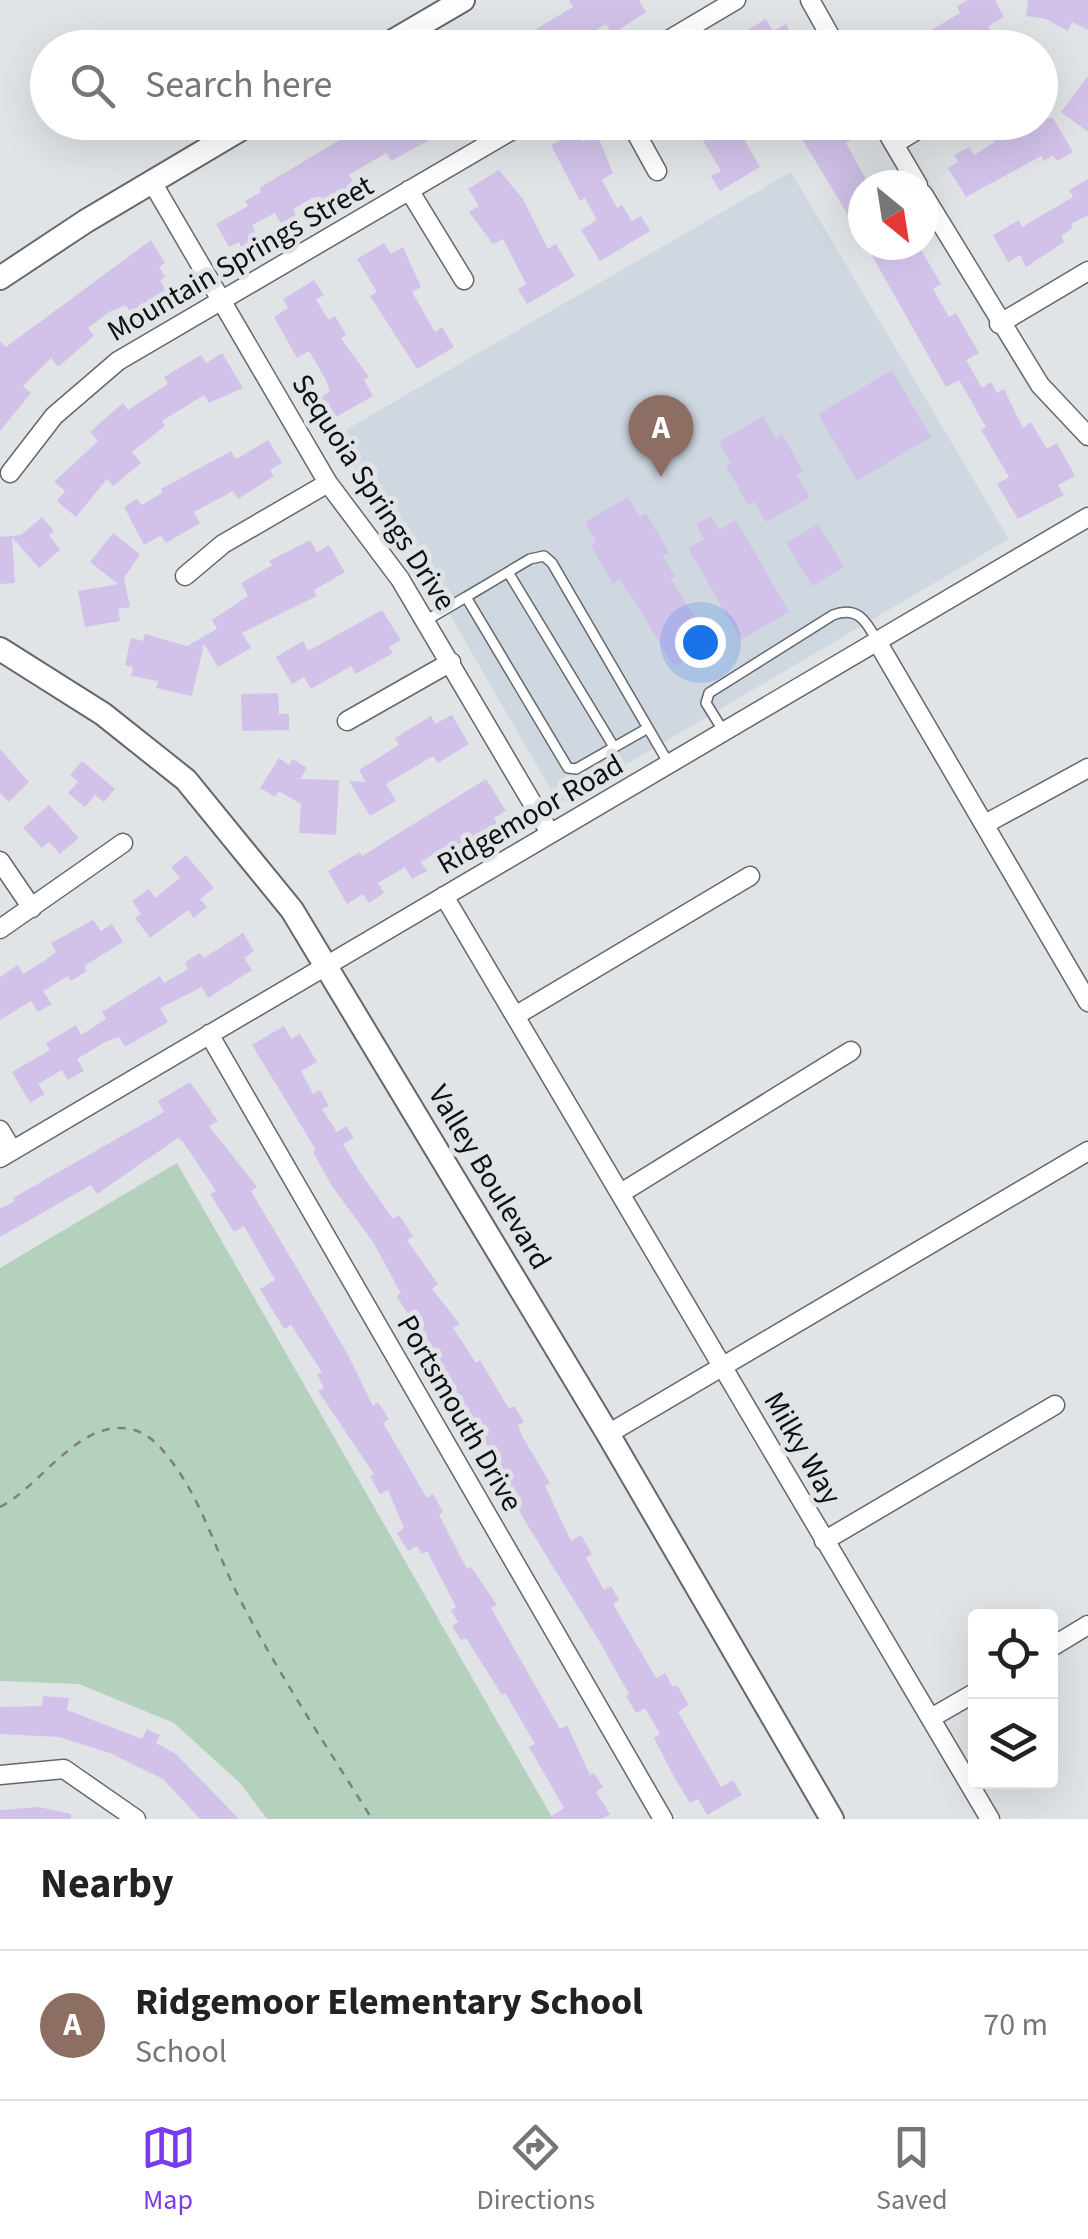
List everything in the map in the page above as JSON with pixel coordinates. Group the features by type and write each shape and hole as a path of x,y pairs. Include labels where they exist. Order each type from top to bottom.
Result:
{"street":[{"path":"412,30 463,0"},
{"path":"685,30 736,0"},
{"path":"810,0 828,30"},
{"path":"0,278 223,140"},
{"name":"Mountain Springs Street","path":"10,474 84,385 220,300 495,140"},
{"path":"640,140 658,171"},
{"path":"892,140 909,170"},
{"path":"894,144 901,140"},
{"name":"Sequoia Springs Drive","path":"152,182 328,484 425,620 550,832"},
{"path":"409,190 464,280"},
{"path":"938,220 1040,385 1088,436"},
{"path":"999,324 1088,272"},
{"path":"185,576 223,544 328,484"},
{"name":"Ridgemoor Road","path":"6,1154 1088,518"},
{"path":"878,643 987,823 1088,1002"},
{"name":"Valley Boulevard","path":"0,649 103,714 186,780 247,849 327,964 832,1819"},
{"path":"347,721 451,662"},
{"path":"987,823 1088,768"},
{"path":"0,929 123,843"},
{"path":"0,861 32,908"},
{"path":"515,1016 750,876"},
{"name":"Milky Way","path":"444,896 990,1819"},
{"name":"Portsmouth Drive","path":"209,1034 663,1819"},
{"path":"621,1194 851,1051"},
{"path":"0,1130 6,1154"},
{"path":"608,1434 1088,1152"},
{"path":"824,1541 1055,1405"},
{"path":"1058,1643 1088,1625"},
{"path":"932,1718 968,1697"},
{"path":"0,1775 64,1770 136,1819"}],"lane":[{"path":"425,620 530,560 544,556 669,764"},
{"path":"508,572 614,747"},
{"path":"466,597 568,768 576,769 648,728"},
{"path":"724,732 706,703 709,693 832,616 846,610 860,614 878,643"}],"path":[{"path":"0,1507 26,1491 93,1435 116,1428 139,1430 154,1441 184,1482 245,1610 372,1819"}],"shaded area":[{"path":"791,172 1009,539 559,804 420,563 371,515 328,440"}],"green space":[{"path":"177,1163 553,1819 267,1819 240,1783 174,1723 79,1684 0,1681 0,1268"}],"building":[{"path":"569,0 639,0 646,12 618,30 610,30 606,24 596,30 535,30 573,7"},
{"path":"968,0 995,0 1004,17 988,26 990,30 931,30 960,13 957,6"},
{"path":"1028,0 1088,0 1088,30 1072,22 1068,31 1046,19 1026,16"},
{"path":"766,19 772,30 747,30"},
{"path":"1088,76 1088,132 1061,112"},
{"path":"1058,126 1073,152 1057,161 1053,155 1044,161 1041,156 966,197 948,168 958,162 954,155 969,147 974,155 995,142 1058,140"},
{"path":"340,140 429,140 391,161 386,153 349,175 354,184 318,205 314,197 293,209 296,215 281,224 275,213 252,225 259,239 242,248 239,242 229,247 216,224 248,206 245,201 261,192 259,188"},
{"path":"561,140 599,140 613,173 602,180 617,208 622,205 632,221 641,216 650,231 600,261 581,230 597,220 585,198 580,201 551,145"},
{"path":"703,140 744,140 760,167 720,191 711,176 721,171"},
{"path":"803,140 851,140 846,143 861,170 848,170 848,215"},
{"path":"499,170 523,199 548,249 556,244 575,276 527,304 518,289 526,284 503,239 493,244 469,212 479,206 468,189"},
{"path":"1088,179 1088,215 1071,224 1073,228 1061,236 1064,242 1026,267 1020,255 1008,262 993,235 1019,220 1022,227 1073,197 1069,190"},
{"path":"151,240 165,263 159,267 165,277 160,281 167,292 132,314 126,305 109,312 88,328 94,336 58,367 51,358 23,386 31,393 0,431 0,341 6,347"},
{"path":"384,243 391,254 403,247 421,287 412,292 435,332 442,327 454,347 417,369 370,296 377,292 357,259"},
{"path":"874,260 927,260 941,284 933,289 949,317 956,313 979,353 966,360 982,388 991,382 997,393 1004,389 1023,428 1031,422 1047,449 1057,443 1075,476 1058,485 1064,495 1018,519 997,484 1009,477 981,430 986,427 959,380 946,387"},
{"path":"314,280 324,295 316,300 329,320 335,316 346,335 341,338 369,377 364,380 373,396 334,418 321,397 330,392 326,380 309,351 297,358 274,317 288,308 283,299"},
{"path":"222,353 243,388 209,403 204,395 162,421 165,426 132,452 141,463 113,486 107,479 76,517 57,501 65,491 54,482 98,441 90,432 123,403 128,410 168,384 164,377 201,355 206,363"},
{"path":"892,370 931,437 857,481 818,414"},
{"path":"763,416 776,438 782,434 803,471 797,475 810,497 766,522 754,502 748,505 726,466 731,463 719,442"},
{"path":"268,440 282,463 270,470 274,476 238,499 233,491 194,512 200,523 166,543 161,535 144,545 124,507 137,499 142,505 163,492 161,489 231,451 236,459"},
{"path":"628,497 640,517 646,513 669,552 663,556 675,577 671,579 711,644 674,667 634,600 619,580 613,584 591,546 596,542 585,522"},
{"path":"711,516 719,530 736,520 789,612 741,640 688,548 704,539 696,524"},
{"path":"42,517 54,531 49,535 60,550 39,568 12,537 15,583 0,584 0,537 21,535"},
{"path":"818,524 844,567 812,586 786,543"},
{"path":"113,533 140,554 124,578 130,607 118,609 120,621 85,627 78,591 118,584 90,562"},
{"path":"310,540 317,552 329,545 345,572 314,590 317,596 242,633 251,648 218,667 204,644 192,696 156,688 158,681 131,676 133,667 125,665 131,638 143,641 145,634 187,646 217,629 212,620 248,596 241,583 272,565 269,561"},
{"path":"382,610 401,640 389,647 393,653 356,674 351,666 311,689 304,677 292,684 276,657 303,641 308,651"},
{"path":"278,693 279,714 289,714 289,730 242,731 241,694"},
{"path":"452,715 469,744 438,763 433,756 386,784 396,801 370,816 349,781 366,782 359,770 399,745 395,738 431,716 435,724"},
{"path":"0,749 29,782 9,802 0,793"},
{"path":"279,758 289,765 293,759 307,768 300,779 339,780 336,835 299,833 301,804 279,791 275,797 260,788"},
{"path":"82,761 115,789 104,802 95,795 85,807 68,793 78,782 70,775"},
{"path":"486,779 506,811 494,818 499,827 453,854 448,845 421,862 427,871 412,879 405,867 378,883 384,893 369,903 363,894 347,904 328,871 360,852 362,856"},
{"path":"49,805 79,838 60,854 49,842 42,848 23,828"},
{"path":"186,855 214,888 200,899 207,907 194,918 188,910 150,938 135,918 141,914 132,901 149,889 155,898 180,878 171,867"},
{"path":"93,920 101,931 112,924 123,942 84,966 87,971 71,981 68,976 43,991 52,1004 38,1012 31,1001 0,1020 0,977 18,965 23,974 56,952 51,943"},
{"path":"243,933 254,951 244,958 252,970 208,998 202,987 160,1008 168,1022 125,1047 119,1037 105,1042 77,1059 84,1071 68,1080 62,1070 38,1084 45,1094 30,1103 12,1072 50,1050 46,1043 76,1025 81,1035 106,1019 102,1012 160,976 164,983 188,969 185,962 200,953 204,958"},
{"path":"284,1026 291,1039 300,1034 317,1062 301,1071 313,1094 320,1090 329,1106 322,1109 337,1132 346,1126 354,1138 343,1144 358,1169 393,1219 399,1215 413,1236 407,1240 438,1284 432,1289 460,1324 453,1328 476,1363 480,1360 509,1409 514,1406 524,1422 518,1425 522,1436 550,1483 545,1486 571,1541 581,1535 592,1554 586,1558 604,1590 611,1586 619,1600 613,1604 656,1678 665,1673 673,1687 677,1685 689,1705 678,1712 721,1787 733,1780 742,1795 707,1815 698,1799 690,1803 675,1779 654,1738 660,1734 645,1708 636,1713 598,1639 504,1483 509,1480 396,1296 401,1294 373,1242 332,1186 313,1152 316,1150 252,1045"},
{"path":"190,1082 218,1121 209,1126 257,1187 251,1191 347,1353 373,1406 378,1402 389,1419 383,1423 427,1498 433,1494 443,1512 439,1515 467,1569 471,1567 497,1605 491,1608 560,1729 567,1725 590,1775 594,1773 603,1787 596,1792 610,1814 602,1819 547,1819 564,1808 529,1747 535,1744 505,1693 502,1695 466,1638 461,1640 452,1626 458,1622 451,1610 456,1607 427,1551 422,1554 417,1546 408,1551 397,1533 404,1528 388,1490 380,1494 370,1476 374,1474 318,1391 324,1388 317,1374 322,1372 291,1325 284,1329 260,1289 275,1280 244,1226 234,1232 210,1194 216,1191 183,1142 178,1138 97,1194 91,1185 0,1237 0,1209 15,1201 13,1198 164,1112 158,1101"},
{"path":"43,1696 69,1698 67,1710 142,1739 147,1729 160,1735 156,1743 176,1754 239,1819 200,1819 163,1779 110,1753 59,1737 0,1734 0,1707 42,1706"},
{"path":"39,1807 71,1814 71,1819 0,1819 0,1810"}],"place":[{"name":"Ridgemoor Elementary School","path":"661,477"}]}
